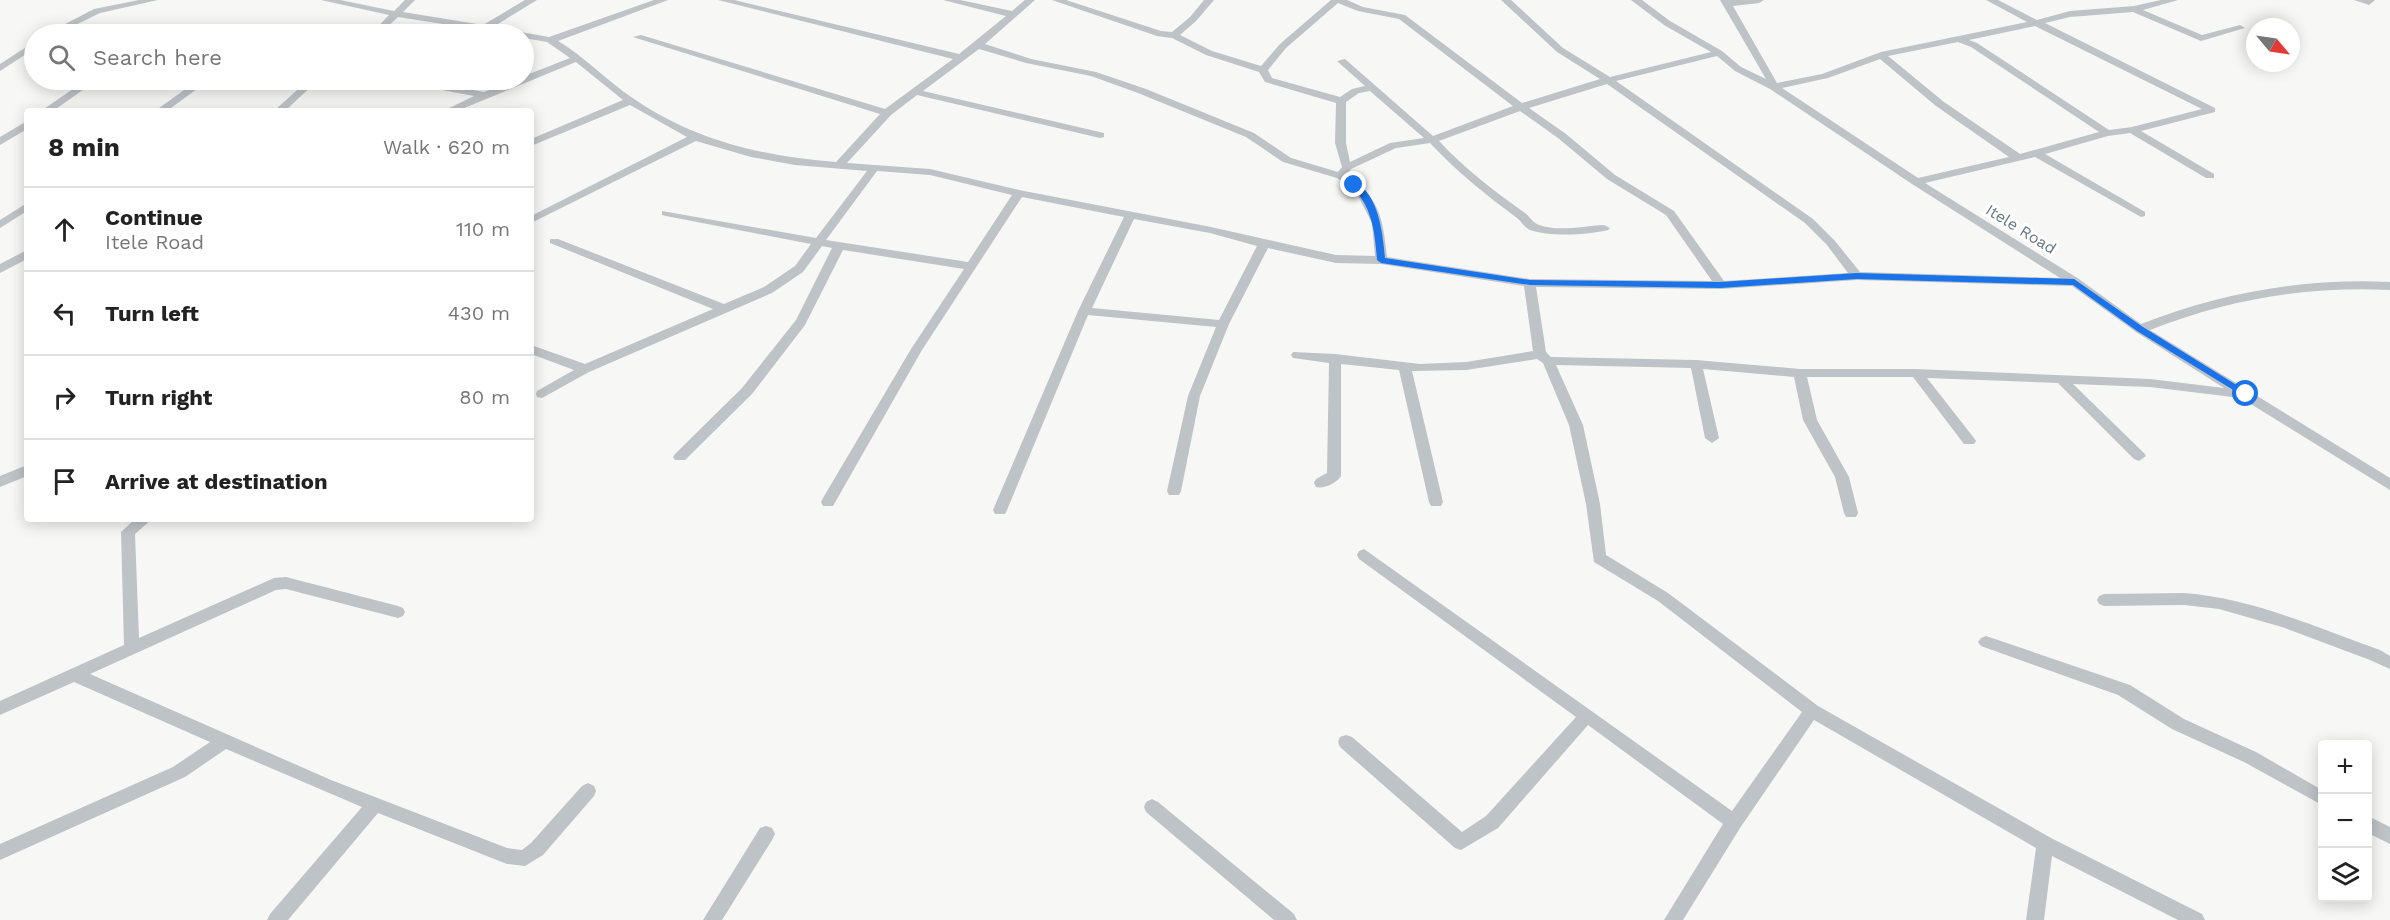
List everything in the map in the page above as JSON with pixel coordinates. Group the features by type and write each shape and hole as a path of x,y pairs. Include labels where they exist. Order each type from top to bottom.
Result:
{"street":[{"path":"69,24 108,4 153,0"},
{"path":"326,0 396,14 465,24"},
{"path":"386,24 410,0"},
{"path":"491,24 532,0"},
{"path":"550,40 663,0"},
{"path":"723,0 962,58"},
{"path":"948,0 1012,14"},
{"path":"839,165 888,113 962,58 1030,0"},
{"path":"1057,0 1160,34 1174,34 1209,53 1263,70 1268,80 1341,101 1356,91 1371,88"},
{"path":"1174,34 1193,19 1209,0"},
{"path":"1263,70 1283,46 1338,0 1361,9 1402,17 1562,136 1611,177 1670,213 1720,285"},
{"path":"1506,0 1560,50 1608,80 1809,221 1831,243 1857,276"},
{"name":"Itele Road","path":"1636,0 1667,23 1719,53 1738,69 1774,87 1916,182 2074,282 2140,329 2390,485"},
{"path":"1758,0 1726,2 1774,87 1824,76 1881,55 1959,39 1975,40 2070,14 2134,9 2173,0"},
{"path":"1916,182 2018,158 2107,133 2132,130 2211,111 2039,22 1991,0"},
{"path":"2359,0 2370,2 2370,0"},
{"path":"2134,9 2201,38 2240,28"},
{"path":"534,37 550,40 568,51 630,101 695,137 751,154 795,162 930,172 1018,193 1211,230 1263,244 1336,259 1381,260 1530,282 1720,285 1857,276 2074,282"},
{"path":"638,37 737,65 770,78 888,113"},
{"path":"1975,40 2107,133"},
{"path":"978,45 1029,61 1093,74 1142,91 1250,135 1287,160 1344,172 1361,189 1378,223 1381,260"},
{"path":"0,68 24,52"},
{"path":"1344,172 1394,146 1432,140 1521,107 1608,80 1719,53"},
{"path":"1881,55 1940,104 2018,158"},
{"path":"534,75 576,59"},
{"path":"1342,61 1432,140 1458,167 1500,202 1523,217 1532,227 1549,231 1604,228"},
{"path":"50,108 77,90"},
{"path":"164,108 190,90"},
{"path":"282,108 302,90"},
{"path":"456,90 482,95"},
{"path":"454,108 495,90"},
{"path":"917,92 1100,135"},
{"path":"534,142 630,101"},
{"path":"1341,101 1341,147 1344,172"},
{"path":"0,142 24,126"},
{"path":"2132,130 2210,176"},
{"path":"534,218 695,137"},
{"path":"2036,153 2141,214"},
{"path":"543,394 585,369 768,290 799,269 874,168"},
{"path":"828,502 918,349 1018,193"},
{"path":"0,225 24,208"},
{"path":"666,213 817,243 971,266"},
{"path":"1000,510 1084,311 1130,216"},
{"path":"554,241 724,309"},
{"path":"1174,491 1194,396 1222,324 1263,244"},
{"path":"680,457 747,391 801,322 839,246"},
{"path":"0,269 24,256"},
{"path":"1530,282 1544,358 1576,425 1593,504 1599,558 1663,597 1812,711 2045,844 2196,920"},
{"path":"2140,329 2168,317 2261,292 2366,284 2390,286"},
{"path":"1084,311 1222,324"},
{"path":"534,350 585,369"},
{"path":"1297,355 1420,368 1544,358 1696,364 1800,373 1916,374 2150,383 2246,394"},
{"path":"1321,483 1334,476 1335,358"},
{"path":"1696,364 1712,438"},
{"path":"1404,366 1436,502"},
{"path":"1800,373 1810,420 1842,477 1851,513"},
{"path":"1916,374 1969,441"},
{"path":"2062,380 2083,405 2104,421 2139,456"},
{"path":"0,482 24,471"},
{"path":"132,647 128,532 141,522"},
{"path":"1364,555 1509,662 1587,715 1734,822"},
{"path":"0,708 274,584 286,583 398,612"},
{"path":"2104,600 2146,601 2162,598 2198,600 2249,610 2375,655 2390,663"},
{"path":"1986,642 2124,690 2178,724 2250,757 2318,796"},
{"path":"73,674 374,805 507,856 525,858 537,849 588,791"},
{"path":"1673,920 1734,822 1812,711"},
{"path":"1346,742 1461,842 1492,822 1587,715"},
{"path":"0,852 179,772 224,741"},
{"path":"276,920 374,805"},
{"path":"1152,807 1288,920"},
{"path":"2372,827 2390,836"},
{"path":"712,920 766,834"},
{"path":"2035,920 2045,844"}],"route":[{"path":"1354,185 1361,189 1378,223 1381,260 1472,275 1530,282 1720,285 1778,283 1857,276 2074,282 2140,329 2246,394"}]}
